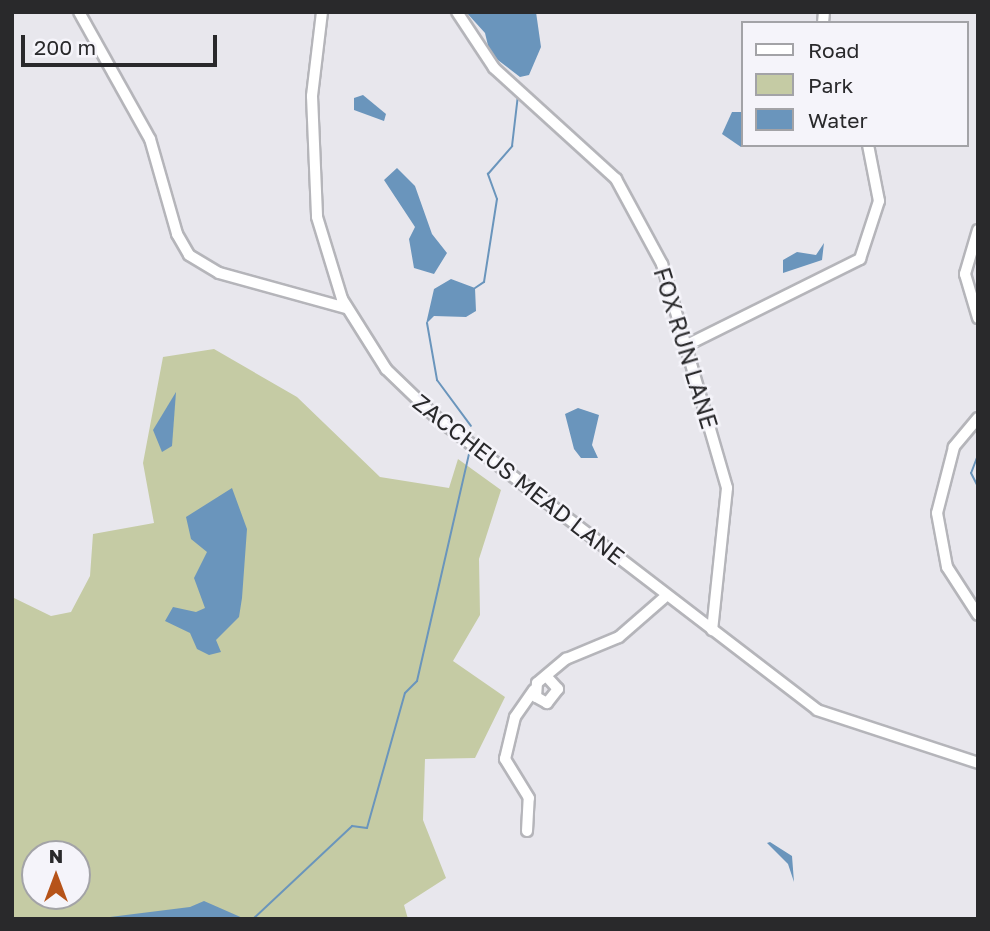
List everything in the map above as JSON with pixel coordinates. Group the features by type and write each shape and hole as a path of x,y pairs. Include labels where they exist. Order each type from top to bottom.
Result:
{"street":[{"path":"79,12 150,139 177,234 189,255 219,273 346,308"},
{"name":"ZACCHEUS MEAD LANE","path":"322,12 312,96 315,199 346,308 411,395 666,596 832,719 978,763"},
{"name":"FOX RUN LANE","path":"457,12 494,68 571,132 628,194 662,264 689,344 727,488 712,630"},
{"path":"689,344 860,259 879,201 868,147"},
{"path":"978,230 965,274 978,318"},
{"path":"978,418 954,447 937,513 947,567 978,615"},
{"path":"527,831 529,798 505,759 515,717 534,690 566,659 619,637 666,596"},
{"path":"534,690 542,702 556,698 557,685 548,678"}],"green space":[{"path":"214,349 297,397 380,477 449,488 458,459 501,490 479,559 480,615 453,661 505,697 475,758 425,759 423,820 446,878 404,905 408,919 12,919 14,598 51,616 71,612 90,576 93,534 154,523 143,463 163,357"}],"water":[{"path":"466,12 536,12 541,47 529,75 520,77 490,54 485,33"},
{"path":"363,95 386,114 384,121 354,110 354,98"},
{"path":"732,112 741,112 741,147 722,134"},
{"path":"397,168 415,186 432,234 447,253 434,274 414,268 409,239 415,227 384,180"},
{"path":"824,243 822,260 783,273 783,260 797,252 816,255"},
{"path":"451,279 475,288 476,311 466,317 434,316 426,324 434,289"},
{"path":"176,392 172,446 162,452 153,430"},
{"path":"578,408 599,415 592,445 598,458 581,458 574,449 565,414"},
{"path":"232,488 247,529 242,598 239,617 216,640 221,652 209,655 197,649 190,633 165,621 173,607 196,612 205,608 194,578 207,552 191,539 186,517"},
{"path":"770,842 792,856 794,882 788,864 767,843"},
{"path":"204,901 245,919 94,919 190,907"}],"waterway":[{"path":"475,288 484,282 497,199 488,174 512,146 518,95"},
{"path":"427,323 437,380 471,426"},
{"path":"253,919 352,826 367,828 405,693 417,681 469,454"},
{"path":"978,455 971,473 978,487"}]}
